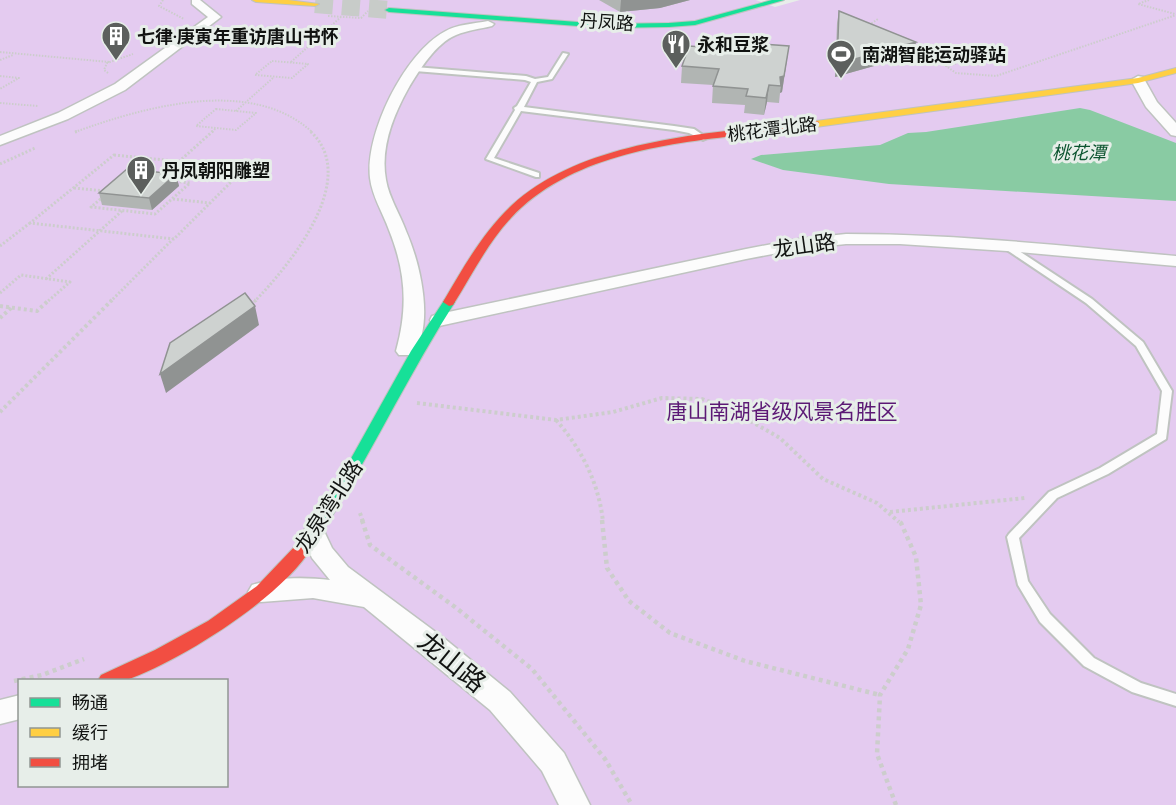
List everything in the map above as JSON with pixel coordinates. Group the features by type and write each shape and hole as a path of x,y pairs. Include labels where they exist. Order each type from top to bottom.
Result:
{"street":[{"path":"256,0 316,5"},
{"path":"643,25 736,0"},
{"path":"643,25 694,23 780,0"},
{"path":"0,141 94,101 137,75 215,16 196,2"},
{"name":"丹凤路","path":"390,8 643,25"},
{"path":"406,351 414,315 411,279 399,234 378,179 378,159 391,108 416,69 446,35 488,24"},
{"name":"桃花潭北路","path":"439,320 472,261 495,228 534,193 557,178 623,153 703,138 1138,80 1176,70"},
{"path":"1138,80 1150,104 1176,132"},
{"name":"龙山路","path":"439,320 799,244 846,239 900,239 1007,246 1176,261"},
{"name":"龙泉湾北路","path":"112,679 151,662 199,635 261,592 288,566 314,535 335,502 424,340 439,320"},
{"name":"龙山路","path":"314,535 321,552 339,574 500,701 553,762 575,805"},
{"path":"261,592 298,587 324,588 373,599"},
{"path":"0,712 15,695"}],"lane":[{"path":"416,69 526,78 535,81 550,78 565,54"},
{"path":"535,81 517,108 490,159 537,176"},
{"path":"517,108 674,128 691,131 703,138"},
{"path":"1007,246 1089,301 1140,344 1167,391 1162,436 1104,471 1053,495 1013,537 1022,582 1045,618 1089,662 1137,688 1176,700"}],"path":[{"path":"1149,0 1138,4 1176,15"},
{"path":"316,5 342,17 361,18"},
{"path":"905,45 926,51 956,72 975,76 1008,74 1176,15"},
{"path":"290,62 342,17"},
{"path":"868,29 868,26 878,19"},
{"path":"0,52 109,62"},
{"path":"0,60 16,54"},
{"path":"272,60 308,64 292,78 274,76 255,75 272,60"},
{"path":"946,66 966,61"},
{"path":"0,76 19,78 0,89"},
{"path":"236,111 274,76"},
{"path":"0,102 42,106"},
{"path":"74,132 126,116 198,103 244,103 283,112 310,128 322,144 328,171 326,191 315,225 270,286 249,307"},
{"path":"216,109 256,113 236,130 216,128 196,126 216,109"},
{"path":"159,179 216,128"},
{"path":"0,164 38,147"},
{"path":"0,246 114,155 245,168 0,412"},
{"path":"128,176 190,183 155,214 91,207 110,192 128,176"},
{"path":"74,188 110,192"},
{"path":"172,198 210,202"},
{"path":"46,279 123,211"},
{"path":"30,222 174,239"},
{"path":"0,293 21,275 70,282 37,311 0,306"},
{"path":"0,318 12,308"},
{"path":"416,402 555,420 614,412 662,398 702,399 731,410 780,438 823,480 877,503 888,512 901,523 916,557 921,605 908,649 880,695 877,754 896,805"},
{"path":"555,420 573,439 590,470 602,515 607,568 629,601 670,633 745,661 880,695"},
{"path":"888,512 1053,495"},
{"path":"358,503 370,545 532,669 605,759 632,805"},
{"path":"37,679 93,655"}],"green space":[{"name":"唐山南湖省级风景名胜区","path":"0,0 756,0 775,7 800,0 1176,0 1176,805 0,805"}],"water":[{"name":"桃花潭","path":"1080,108 1176,143 1176,201 889,184 783,170 751,159 761,155 880,145 908,133"}],"building":[{"path":"839,11 916,42 837,64"},
{"path":"704,40 789,46 784,76 780,77 781,86 769,85 766,98 746,96 748,89 713,86 719,69 682,66 689,46 702,47"},
{"path":"127,169 176,174 149,198 99,193"},
{"path":"245,293 255,306 160,374 170,343"}],"tunnel":[{"path":"315,4 389,10"}],"traffic: fast":[{"path":"389,10 604,26 669,25 695,23 780,0"},
{"path":"304,547 335,501 417,351 449,302"}],"traffic: slow":[{"path":"256,0 315,4"},
{"path":"816,124 1138,80 1176,70"}],"traffic: jam":[{"path":"449,302 480,251 507,216 547,184 582,167 620,154 659,145 816,124"},
{"path":"109,679 188,641 239,609 284,570 304,547"}],"place":[{"name":"七律·庚寅年重访唐山书怀","path":"116,62"},
{"name":"永和豆浆","path":"676,70"},
{"name":"南湖智能运动驿站","path":"841,80"},
{"name":"丹凤朝阳雕塑","path":"141,196"}]}
